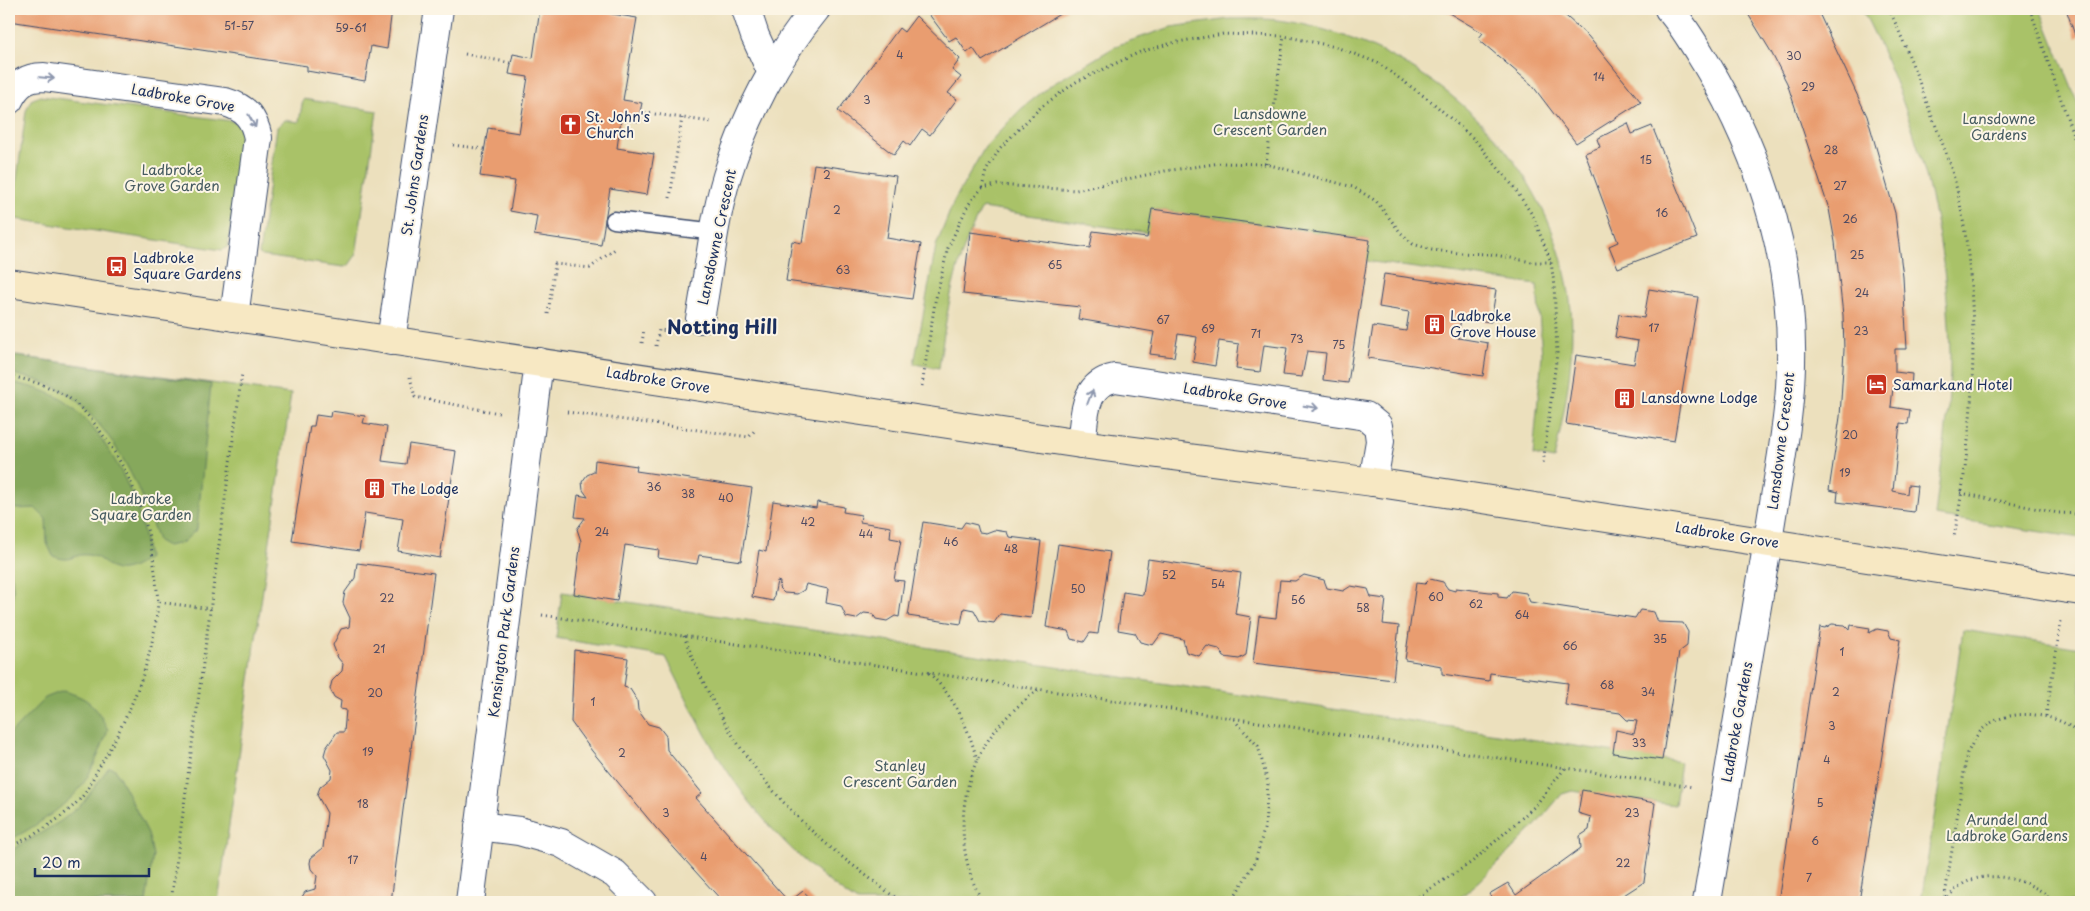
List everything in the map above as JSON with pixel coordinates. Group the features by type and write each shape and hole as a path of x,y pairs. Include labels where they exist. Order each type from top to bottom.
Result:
{"main road":[{"name":"Ladbroke Grove","path":"9,283 1081,444 1373,482 1768,541 2074,590"}],"street":[{"name":"St. Johns Gardens","path":"391,341 439,9"},
{"path":"746,9 754,36 772,73"},
{"path":"772,73 803,25 816,9"},
{"name":"Lansdowne Crescent","path":"1669,9 1718,84 1740,128 1775,223 1786,280 1790,330 1790,388 1768,541"},
{"name":"Lansdowne Crescent","path":"700,319 727,177 745,127 772,73"},
{"name":"Ladbroke Grove","path":"9,100 15,88 24,81 33,77 44,77 225,102 237,105 246,111 255,123 258,138 234,317"},
{"name":"Kensington Park Gardens","path":"470,902 539,362"},
{"name":"Ladbroke Grove","path":"1081,444 1088,398 1092,390 1102,380 1115,378 1366,416 1378,426 1380,441 1373,482"},
{"name":"Ladbroke Gardens","path":"1707,902 1768,541"},
{"path":"479,826 519,831 561,843 615,874 643,902"}],"lane":[{"path":"614,220 716,232"}],"path":[{"path":"1889,9 1906,46 1957,190 1967,255 1973,330 1970,411 1961,493 1948,570"},
{"path":"2030,9 2081,158"},
{"path":"917,419 936,302 948,248 968,205 982,188 986,171 1000,148 1041,107 1076,82 1140,52 1172,43 1223,34 1284,36 1336,47 1378,63 1432,102 1474,140 1513,186 1533,216 1551,262 1554,284 1557,353 1543,464"},
{"path":"1266,164 1284,36"},
{"path":"432,48 511,63"},
{"path":"640,112 745,127"},
{"path":"462,146 484,150"},
{"path":"982,188 997,185 1076,190 1165,170 1221,163 1266,164 1353,187 1376,201 1401,232 1414,244 1432,250 1490,254 1532,262 1551,262"},
{"path":"641,346 644,329"},
{"path":"655,349 659,330 666,330"},
{"path":"171,902 212,609 242,373"},
{"path":"9,376 43,384 68,397 95,424 120,459 141,503 155,558 158,602 157,624 146,664 127,714 109,751 81,797 59,818 23,840 9,846"},
{"path":"415,397 500,414 575,411 749,437"},
{"path":"642,421 643,413"},
{"path":"1961,493 2058,513 2081,514"},
{"path":"2046,716 2074,590"},
{"path":"158,602 212,609"},
{"path":"507,611 1725,792"},
{"path":"684,636 701,680 728,730 780,801 839,856 903,902"},
{"path":"928,673 941,685 957,707 970,732 977,761"},
{"path":"983,902 973,886 964,854 962,827 966,797 977,761 993,733 1018,705 1039,689"},
{"path":"1945,902 1967,753 1980,732 2002,718 2027,714 2046,716 2065,723 2081,736"},
{"path":"1231,902 1255,862 1265,826 1268,783 1258,746 1234,719"},
{"path":"1410,902 1472,862 1535,806 1565,768"},
{"path":"1945,902 1950,894 1961,884 1987,877 2015,878 2032,884 2055,902"}],"green space":[{"name":"Lansdowne Gardens","path":"1862,9 2040,9 2081,111 2081,538 1935,516 1950,374 1948,309 1943,264 1936,219 1913,133 1899,91"},
{"name":"Lansdowne Crescent Garden","path":"1230,19 1268,19 1291,22 1343,36 1393,57 1438,85 1479,120 1513,160 1541,206 1560,256 1571,309 1572,346 1568,384 1554,459 1533,455 1542,355 1537,285 1366,261 1369,240 1152,209 1149,233 982,208 972,227 958,266 945,326 939,368 914,364 936,246 954,201 985,147 1021,109 1051,85 1118,45 1171,27"},
{"name":"Ladbroke Grove Garden","path":"40,96 232,121 240,126 243,136 228,247 222,250 16,219 12,216 26,111 31,100"},
{"path":"303,99 377,111 356,255 349,265 344,267 262,256 259,254 277,127 285,120 299,122"},
{"name":"Ladbroke Square Garden","path":"9,355 291,394 218,902 9,902"},
{"path":"9,355 211,384 197,529 182,543 167,546 158,541 145,505 129,470 109,437 97,422 69,394 39,381 9,373"},
{"path":"9,382 43,391 63,400 75,409 98,434 117,464 132,496 141,522 148,558 129,569 118,570 91,556 79,555 65,559 53,556 47,543 46,519 35,508 16,509 10,502"},
{"path":"9,566 13,589 9,612"},
{"name":"Stanley Crescent Garden","path":"562,592 1681,762 1675,805 1572,791 1562,794 1535,826 1481,880 1455,902 857,902 799,856 749,801 713,748 666,657 556,638"},
{"name":"Arundel and Ladbroke Gardens","path":"1963,630 2081,648 2081,902 1921,902"},
{"path":"63,691 80,697 91,704 100,715 108,730 91,771 76,793 27,831 9,840 9,735 45,698"},
{"path":"109,767 115,769 148,833 153,855 146,902 9,902 9,852 61,821 83,803"}],"building":[{"path":"9,9 392,9 387,49 371,46 365,81 307,71 307,66 9,21"},
{"name":"St. John's Church","path":"540,9 581,9 637,18 623,100 642,103 639,122 621,119 617,148 654,154 647,195 610,189 601,245 534,235 537,216 510,211 515,181 480,176 488,128 519,133 528,77 509,74 513,54 533,58"},
{"path":"925,9 1068,9 982,61 973,48 967,53 956,37 949,41"},
{"path":"1442,9 1558,9 1588,36 1641,102 1576,143 1532,85 1478,39 1483,33"},
{"path":"1745,9 1817,9 1867,116 1895,213 1903,277 1907,349 1895,349 1895,372 1912,374 1911,389 1893,387 1891,407 1910,410 1908,424 1900,423 1893,491 1907,494 1908,485 1917,486 1914,512 1837,502 1838,492 1829,490 1840,417 1844,350 1843,315 1835,242 1829,209 1787,83 1770,50"},
{"path":"2066,9 2081,9 2081,35 2076,38"},
{"path":"916,16 960,59 952,70 961,77 948,93 957,99 930,135 922,129 910,146 904,141 894,155 838,111 899,28 904,32"},
{"path":"1628,123 1632,134 1652,126 1697,238 1618,268 1609,246 1618,242 1585,153 1600,147 1597,139"},
{"path":"814,164 896,176 887,238 921,244 912,299 786,281 792,241 802,243"},
{"path":"1152,209 1370,240 1348,383 1323,380 1326,353 1307,351 1302,377 1283,375 1287,348 1264,345 1260,372 1236,369 1239,344 1219,341 1215,366 1193,362 1197,337 1178,334 1174,357 1150,354 1154,332 1078,319 1080,307 963,294 970,232 1090,248 1093,231 1147,238"},
{"name":"Ladbroke Grove House","path":"1384,274 1496,290 1491,322 1461,318 1458,338 1488,343 1483,376 1368,358 1373,326 1406,331 1409,312 1379,307"},
{"name":"Lansdowne Lodge","path":"1649,289 1698,297 1674,441 1566,424 1576,355 1634,364 1638,341 1615,337 1619,314 1644,318"},
{"name":"The Lodge","path":"331,411 365,416 363,423 387,427 382,461 406,464 409,444 456,451 440,558 398,551 403,519 365,513 359,551 292,541 310,426 314,426 316,415 330,417"},
{"path":"595,460 637,466 636,471 752,488 741,561 699,555 697,564 658,558 659,550 625,545 617,601 574,594 581,541 577,529 585,518 575,517 578,495 588,497 583,490 582,482 587,475 594,472"},
{"path":"773,501 816,508 817,502 844,507 843,512 861,515 860,522 891,527 890,538 901,540 894,580 904,581 899,617 895,616 887,621 876,619 873,614 864,613 856,619 846,617 841,606 826,603 828,589 806,584 804,590 797,594 784,593 779,588 780,582 777,581 773,601 752,597 759,550 766,552"},
{"path":"923,522 961,528 965,522 977,525 979,532 986,533 994,530 1007,532 1009,537 1041,541 1031,618 1000,614 994,623 980,621 974,610 964,608 961,624 908,616"},
{"path":"1058,544 1110,552 1098,634 1090,633 1084,642 1071,639 1068,631 1046,627"},
{"path":"1148,559 1241,573 1235,614 1251,617 1246,655 1239,659 1224,657 1219,649 1207,646 1199,656 1186,652 1183,639 1161,634 1153,645 1140,642 1135,633 1118,630 1123,592 1143,595"},
{"path":"357,563 434,573 391,902 299,902 305,892 315,889 317,876 311,869 310,863 311,858 323,848 327,813 317,795 320,787 331,778 332,770 324,755 326,748 337,732 344,732 346,710 340,709 341,701 334,697 330,689 332,681 342,671 343,664 338,658 333,645 341,629 349,627 350,618 343,603 345,592 355,578"},
{"path":"1304,575 1324,580 1327,588 1343,591 1351,586 1368,589 1371,597 1386,599 1383,624 1399,626 1393,680 1253,663 1259,616 1276,618 1280,580 1295,581"},
{"path":"1430,579 1443,582 1448,589 1455,591 1456,588 1498,593 1498,597 1507,598 1512,591 1526,593 1530,602 1635,618 1640,610 1654,612 1658,622 1683,623 1688,632 1687,646 1679,652 1662,760 1613,753 1616,730 1634,734 1637,721 1627,720 1620,713 1565,705 1568,683 1490,673 1489,681 1442,674 1442,666 1405,660 1416,583 1425,584"},
{"path":"1832,624 1845,625 1850,630 1851,625 1870,628 1869,633 1877,629 1888,631 1891,638 1900,640 1859,902 1778,902 1820,627 1825,628"},
{"path":"574,650 628,658 624,687 630,689 637,700 638,710 648,724 659,727 666,736 667,750 702,793 696,798 789,902 723,902 656,828 592,751 571,722"},
{"path":"1582,790 1655,803 1644,882 1613,902 1494,902 1489,894 1508,883 1516,895 1581,848 1580,836 1589,830 1591,817 1578,813"},
{"path":"803,891 815,902 789,902"}],"place":[{"name":"St. John's Church","path":"570,125"},
{"name":"Ladbroke Square Gardens","path":"117,266"},
{"name":"Ladbroke Grove House","path":"1434,324"},
{"name":"Samarkand Hotel","path":"1877,385"},
{"name":"Lansdowne Lodge","path":"1625,398"},
{"name":"The Lodge","path":"375,489"}],"district":[{"name":"Notting Hill","path":"722,327"}]}
